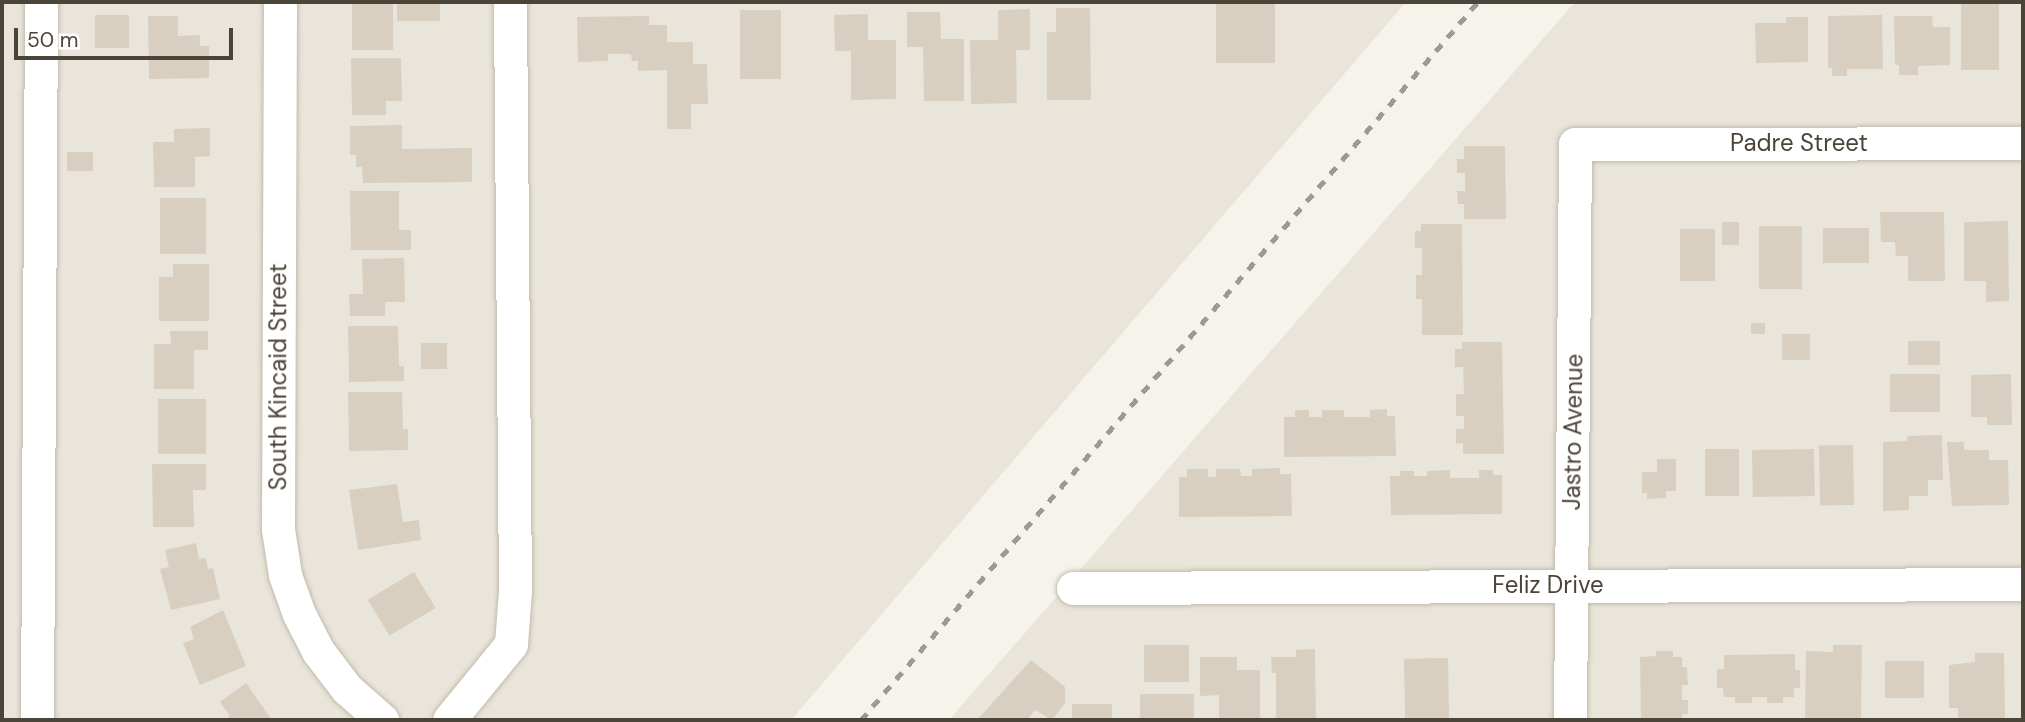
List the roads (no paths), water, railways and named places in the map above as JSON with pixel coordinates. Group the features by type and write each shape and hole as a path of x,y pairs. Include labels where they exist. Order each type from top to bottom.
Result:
{"street":[{"path":"37,720 41,2"},
{"name":"South Kincaid Street","path":"280,2 278,529 285,575 299,614 318,651 347,689 382,720"},
{"path":"449,720 511,644 515,578 510,2"},
{"name":"Padre Street","path":"1576,144 2023,143"},
{"name":"Jastro Avenue","path":"1570,720 1576,144"},
{"name":"Feliz Drive","path":"1073,588 2023,584"}],"railway":[{"path":"861,720 1478,2"}]}
